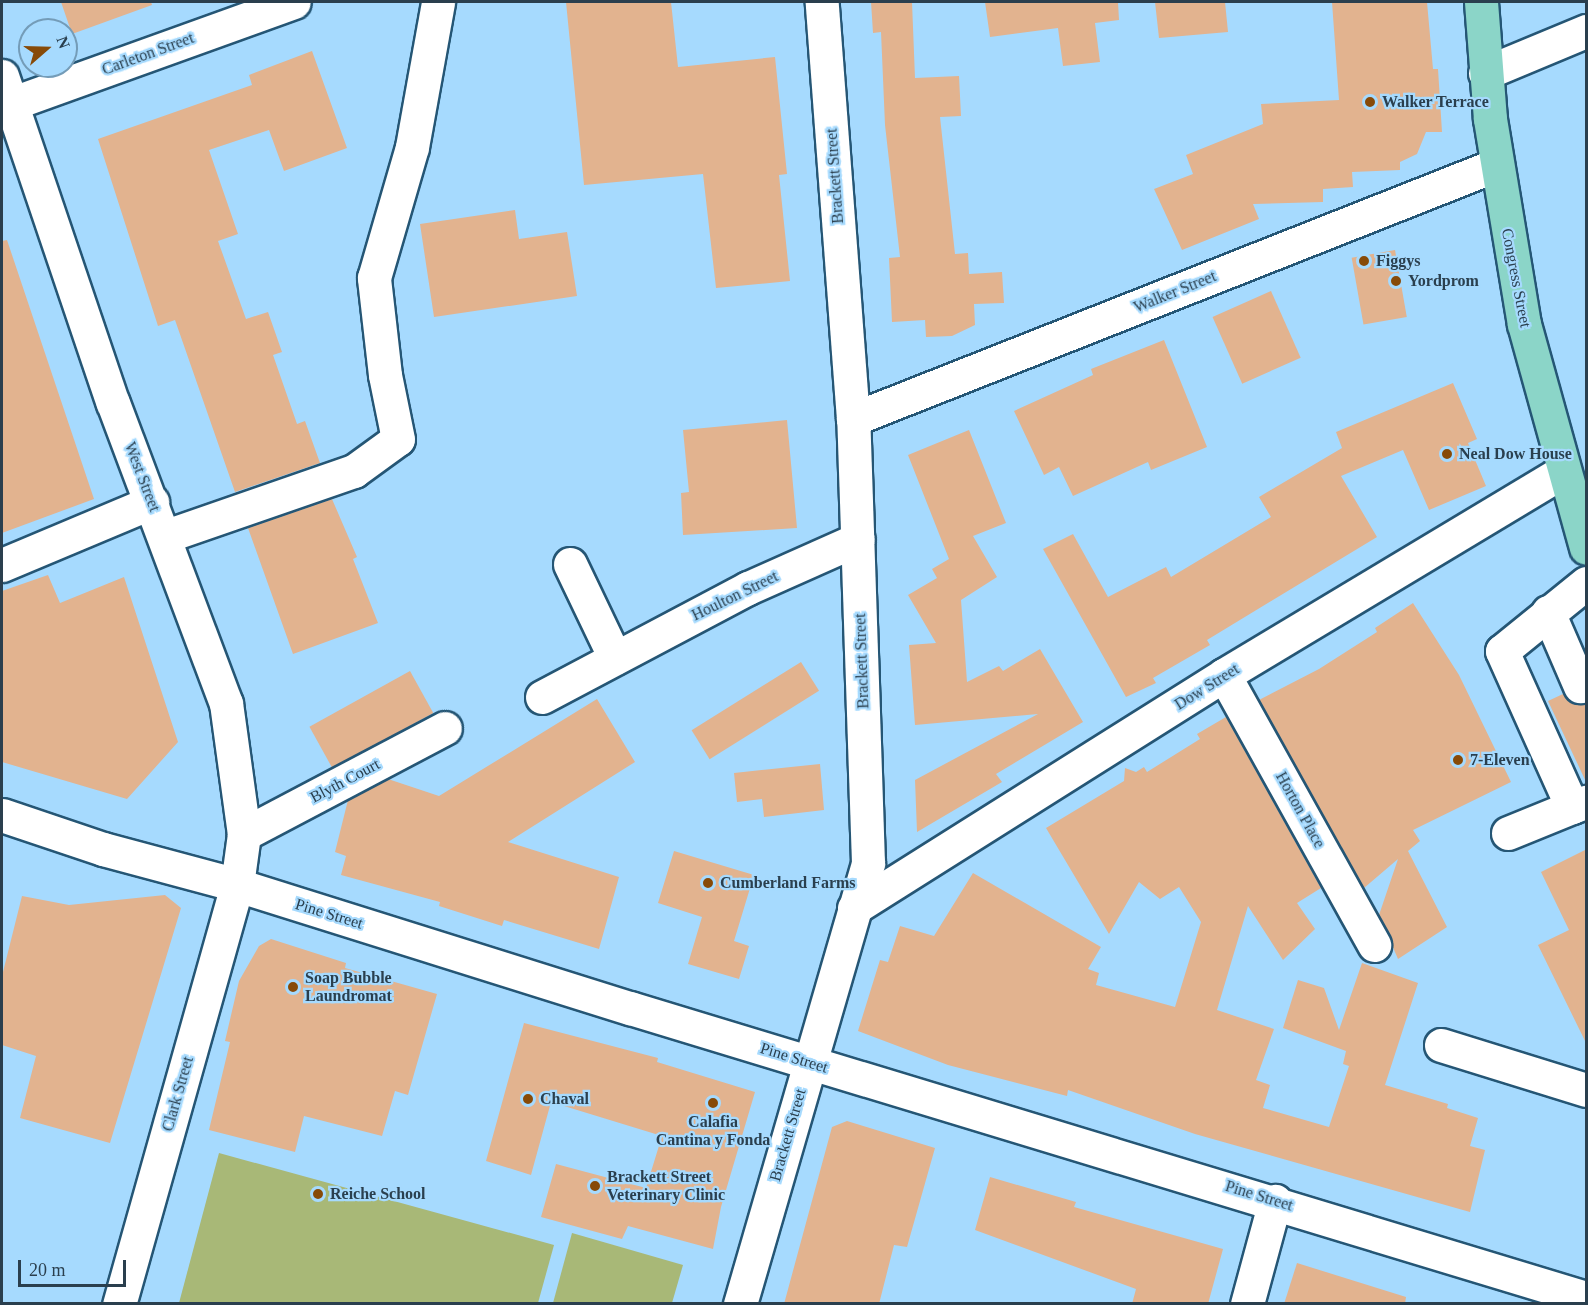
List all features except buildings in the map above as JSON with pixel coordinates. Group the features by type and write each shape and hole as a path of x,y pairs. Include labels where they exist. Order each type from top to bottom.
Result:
{"main road":[{"name":"Congress Street","path":"1481,2 1485,73 1496,165 1524,324 1563,471 1580,505 1587,548"}],"street":[{"name":"Carleton Street","path":"5,96 294,2"},
{"path":"166,536 354,471 398,439 385,375 374,278 412,147 438,2"},
{"name":"Brackett Street","path":"741,1304 868,863 853,419 822,2"},
{"path":"1485,73 1587,31"},
{"name":"West Street","path":"5,96 113,403 166,536 226,704 244,834 237,885"},
{"name":"Walker Street","path":"853,419 1496,165"},
{"name":"Dow Street","path":"854,908 1224,675 1563,471"},
{"path":"2,565 152,502"},
{"name":"Houlton Street","path":"542,697 748,588 858,539"},
{"path":"570,564 615,658"},
{"path":"1508,833 1579,804 1502,651 1587,583"},
{"path":"1548,612 1580,686"},
{"name":"Horton Place","path":"1224,675 1374,945"},
{"name":"Blyth Court","path":"244,834 446,728"},
{"name":"Pine Street","path":"2,815 103,849 237,885 809,1063 1275,1201 1587,1298"},
{"name":"Clark Street","path":"119,1304 237,885"},
{"path":"1441,1045 1587,1090"},
{"path":"1247,1304 1275,1201"}],"green space":[{"name":"Reiche School","path":"219,1153 554,1245 538,1303 179,1303"},
{"path":"572,1233 683,1265 672,1303 553,1303"}],"place":[{"name":"Walker Terrace","path":"1370,102"},
{"name":"Figgys","path":"1364,261"},
{"name":"Yordprom","path":"1396,281"},
{"name":"Neal Dow House","path":"1447,454"},
{"name":"7-Eleven","path":"1458,760"},
{"name":"Cumberland Farms","path":"708,883"},
{"name":"Soap Bubble Laundromat","path":"293,987"},
{"name":"Chaval","path":"528,1099"},
{"name":"Calafia Cantina y Fonda","path":"713,1103"},
{"name":"Brackett Street Veterinary Clinic","path":"595,1186"},
{"name":"Reiche School","path":"318,1194"}]}
